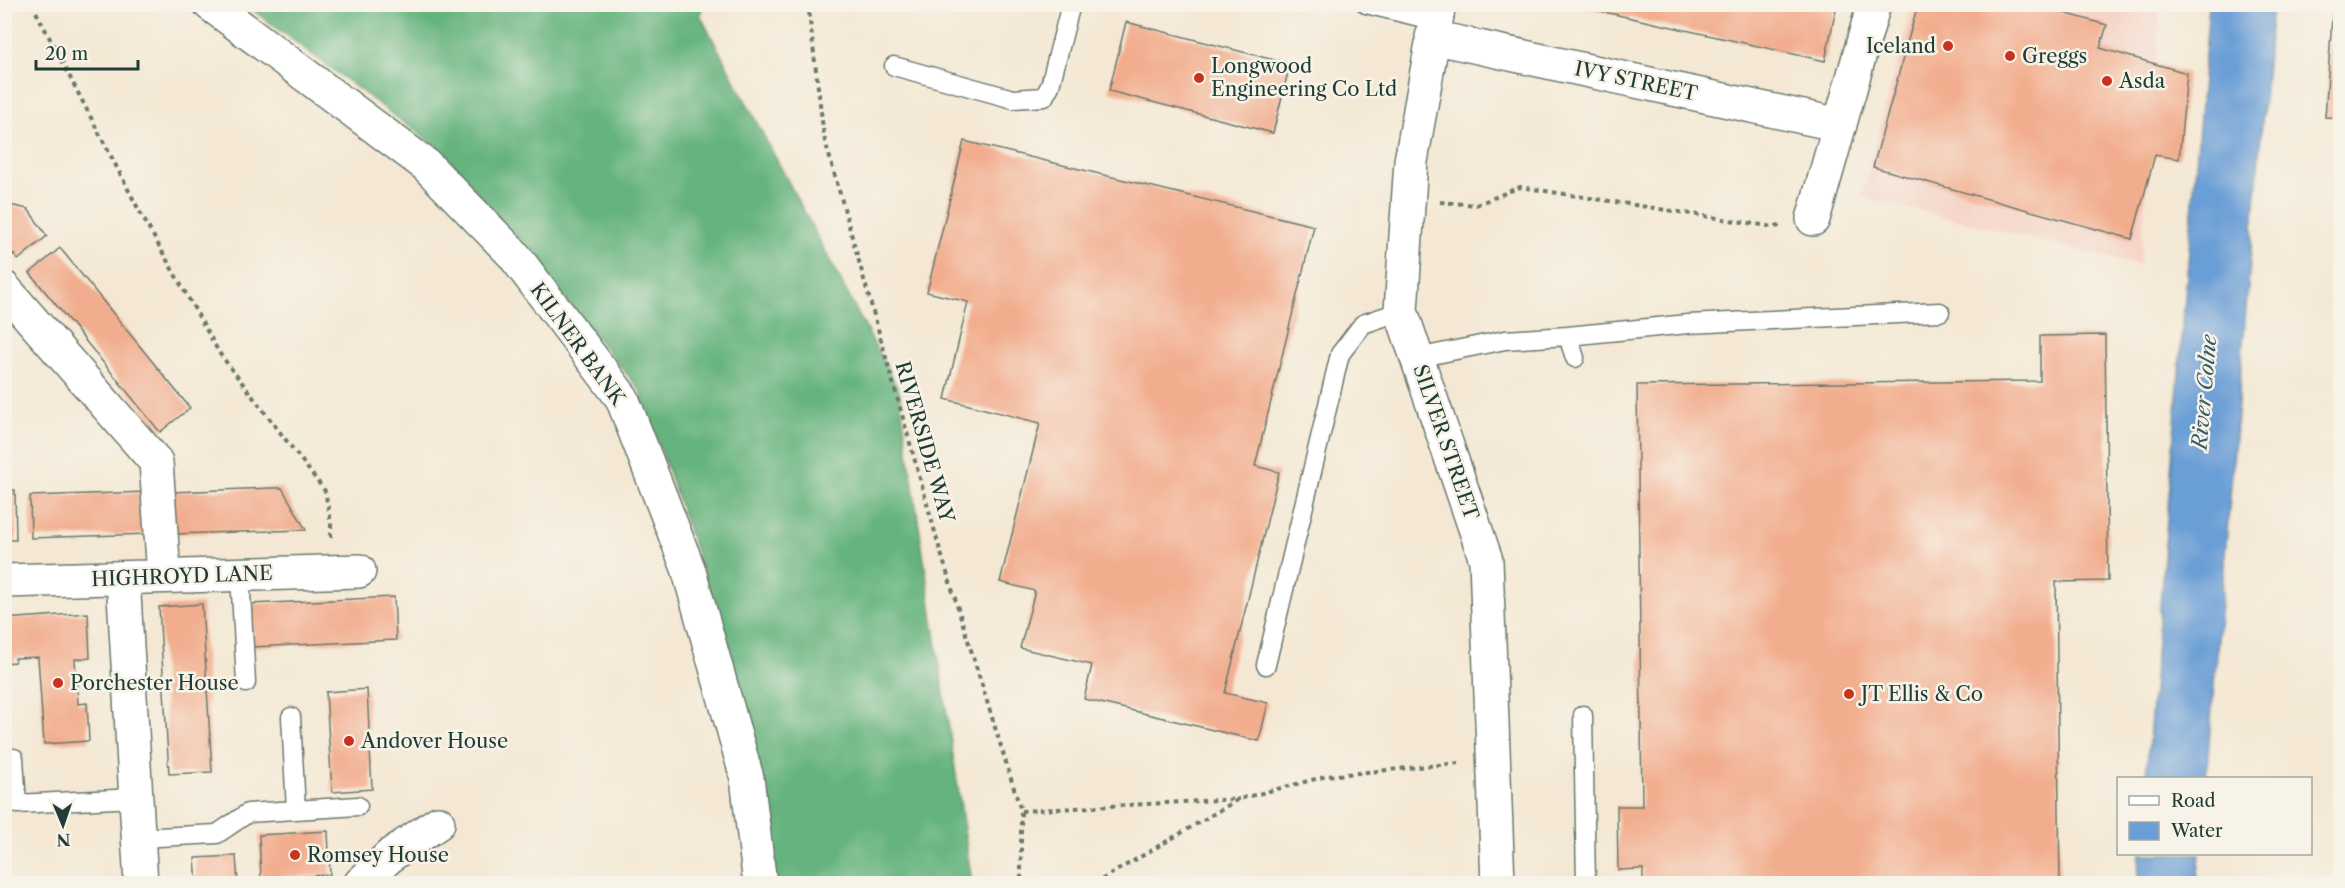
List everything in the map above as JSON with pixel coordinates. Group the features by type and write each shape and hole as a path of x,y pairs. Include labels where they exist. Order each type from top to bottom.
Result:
{"street":[{"name":"KILNER BANK","path":"210,4 426,165 513,254 622,398 688,568 747,778 760,884"},
{"path":"1813,219 1874,4"},
{"name":"IVY STREET","path":"1436,21 1840,125"},
{"name":"SILVER STREET","path":"1436,21 1411,161 1401,311 1486,560 1498,884"},
{"path":"4,288 156,462 164,576"},
{"name":"HIGHROYD LANE","path":"4,581 359,571"},
{"path":"123,578 141,884"},
{"path":"360,884 392,854 438,823"}],"lane":[{"path":"894,66 1013,99 1044,96 1050,86 1071,4"},
{"path":"1366,4 1436,21"},
{"path":"1266,665 1340,354 1363,324 1401,311"},
{"path":"1417,358 1505,340 1688,324 1940,312"},
{"path":"1568,336 1575,358"},
{"path":"240,574 246,683"},
{"path":"1583,715 1586,884"},
{"path":"291,717 296,810"},
{"path":"14,758 17,804 135,798"},
{"path":"138,838 217,834 248,813 358,806"}],"path":[{"path":"32,4 142,216 220,354 326,492 331,523 330,544 359,571"},
{"name":"RIVERSIDE WAY","path":"808,4 824,137 940,550 1021,811 1021,884"},
{"path":"1409,200 1476,204 1520,187 1774,227 1813,219"},
{"path":"1021,811 1239,799 1327,776 1493,759"},
{"path":"1094,884 1239,799"}],"shaded area":[{"path":"1911,5 2161,5 2140,265 1862,197"}],"green space":[{"path":"246,5 703,5 700,15 899,391 972,883 775,883 705,578 640,390 443,152"}],"water":[{"name":"River Colne","path":"2209,5 2272,5 2206,777 2146,777"},
{"path":"2140,855 2200,855 2197,883 2137,883"}],"building":[{"path":"1568,4 1837,4 1825,61"},
{"path":"1918,4 2032,4 2107,25 2100,48 2187,73 2179,159 2155,155 2132,239 1873,167"},
{"path":"2333,4 2340,4 2340,118 2325,117"},
{"name":"Longwood Engineering Co Ltd","path":"1126,22 1290,64 1273,133 1109,91"},
{"path":"964,141 1314,226 1255,466 1279,472 1225,693 1268,703 1259,741 1084,699 1092,665 1020,648 1035,591 1000,582 1040,423 945,399 968,302 927,292"},
{"path":"5,204 28,209 47,236 18,260 4,242"},
{"path":"60,248 190,408 160,432 30,273"},
{"name":"JT Ellis & Co","path":"2105,335 2108,581 2056,582 2060,884 1643,884 1643,869 1618,870 1617,806 1642,806 1637,385 2040,381 2040,336"},
{"path":"282,488 306,530 174,534 172,492"},
{"path":"4,490 15,490 16,540 4,540"},
{"path":"147,492 148,534 31,538 30,496"},
{"path":"394,597 396,640 252,647 250,604"},
{"path":"202,604 212,772 169,774 159,607"},
{"name":"Porchester House","path":"88,613 90,658 75,659 78,704 87,703 89,741 44,744 38,657 15,658 15,662 4,663 4,619"},
{"name":"Andover House","path":"367,689 372,789 332,792 326,692"},
{"name":"Romsey House","path":"328,831 330,875 261,878 259,835"},
{"path":"236,856 238,884 197,884 195,858"}],"place":[{"name":"Iceland","path":"1948,46"},
{"name":"Greggs","path":"2010,56"},
{"name":"Longwood Engineering Co Ltd","path":"1199,78"},
{"name":"Asda","path":"2107,81"},
{"name":"Porchester House","path":"58,683"},
{"name":"JT Ellis & Co","path":"1849,694"},
{"name":"Andover House","path":"349,741"},
{"name":"Romsey House","path":"295,855"}]}
